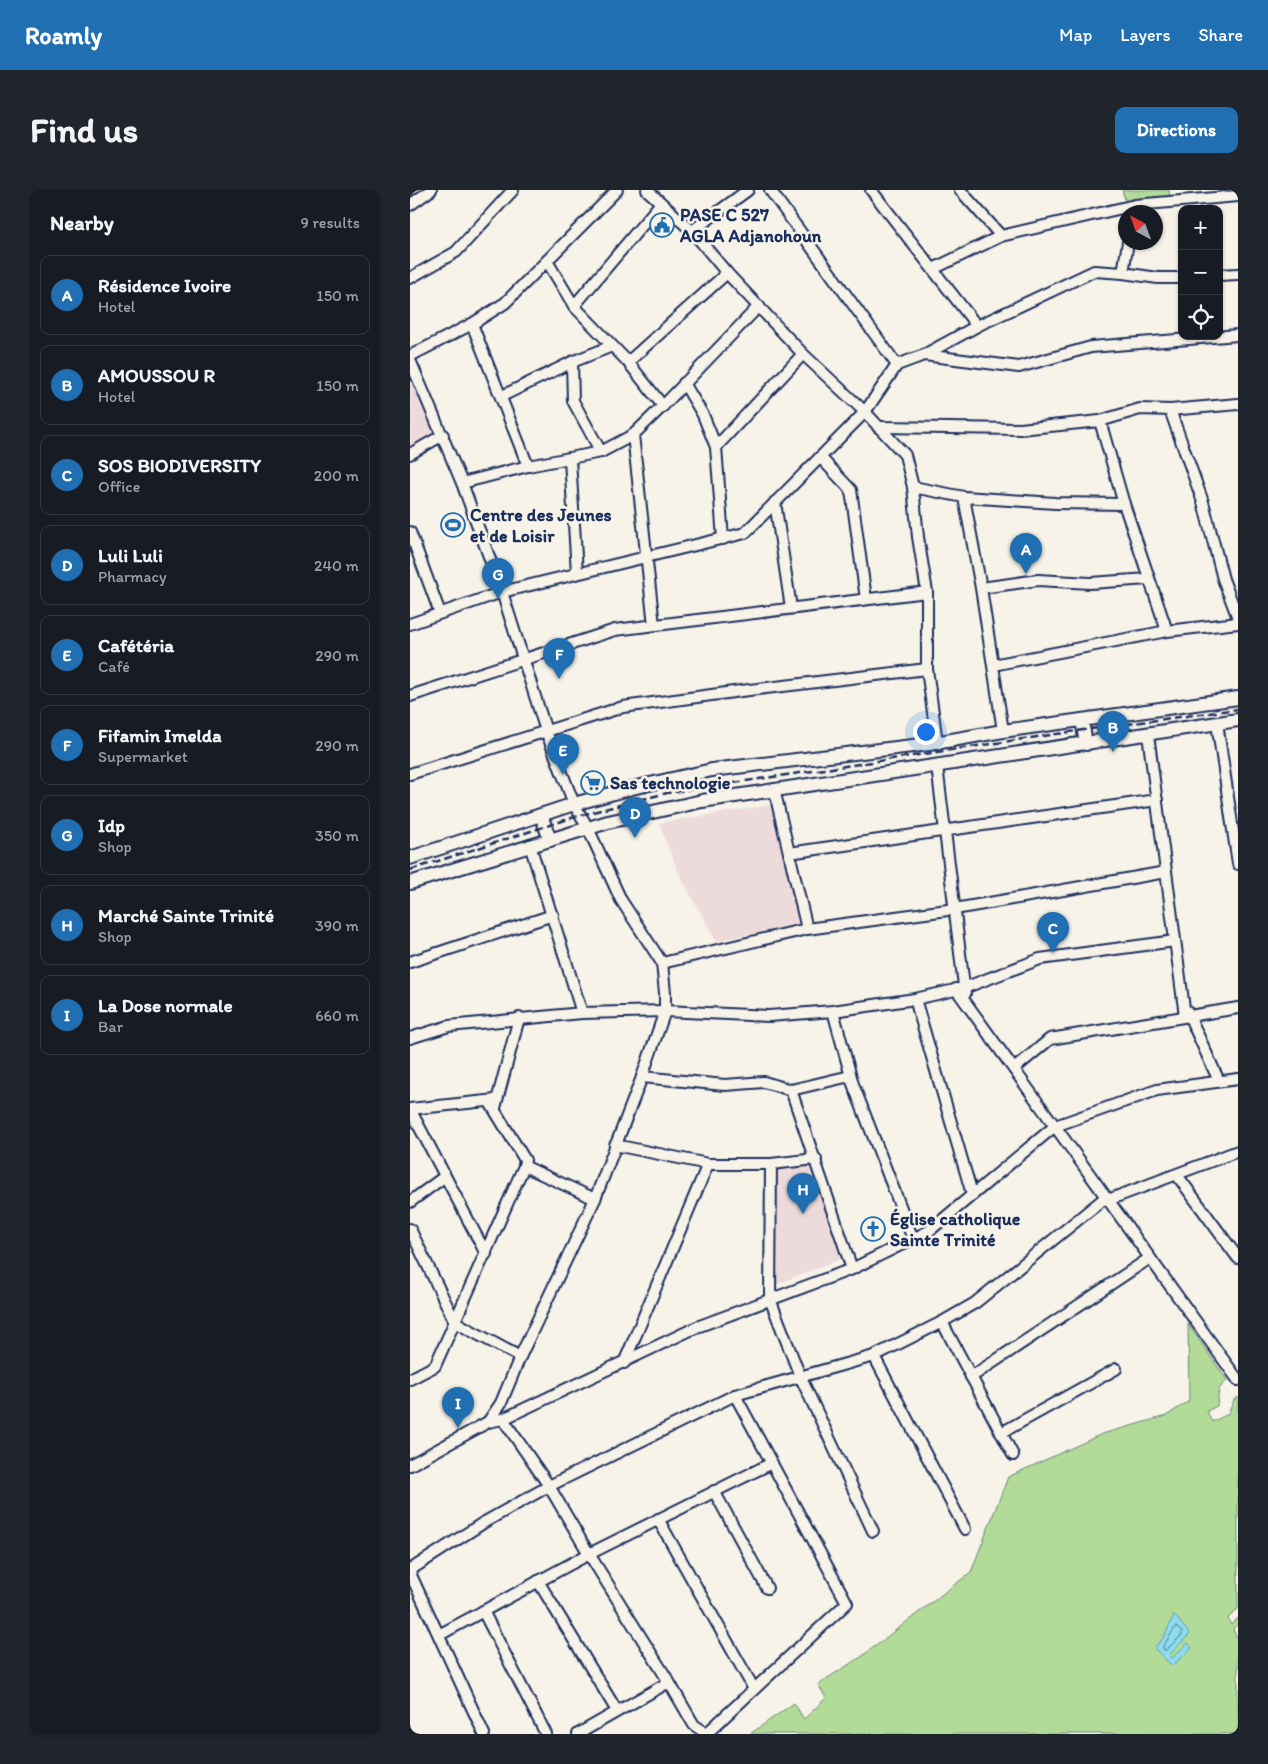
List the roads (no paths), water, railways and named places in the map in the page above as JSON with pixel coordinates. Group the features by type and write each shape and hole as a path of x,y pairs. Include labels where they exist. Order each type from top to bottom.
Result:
{"main road":[{"path":"410,858 574,804 632,788 712,770 937,742 1238,698"},
{"path":"1082,720 1086,744"},
{"path":"410,883 588,828 702,801 1238,720"},
{"path":"541,815 550,840"}],"street":[{"path":"410,205 430,190"},
{"path":"410,278 456,252 513,190"},
{"path":"410,356 472,324 506,303 617,190"},
{"path":"647,190 692,231 727,273 803,354 865,412 905,455 913,487 918,537 927,592 927,669 937,742"},
{"path":"692,231 748,190"},
{"path":"770,190 897,365"},
{"path":"871,190 977,326"},
{"path":"960,190 1001,236"},
{"path":"1163,205 1238,196"},
{"path":"574,306 661,202"},
{"path":"932,269 1001,236 1118,212"},
{"path":"1123,272 1127,250"},
{"path":"547,261 574,306 628,362 663,406"},
{"path":"410,624 502,592 745,534 865,412 897,365 924,355 977,326 1094,271 1123,272 1158,278 1178,278"},
{"path":"628,362 727,273"},
{"path":"1223,275 1238,274"},
{"path":"462,483 528,466 602,452 633,435 759,306"},
{"path":"472,324 528,466"},
{"path":"924,355 1018,367 1092,347 1238,335"},
{"path":"502,396 572,362 612,346"},
{"path":"716,447 803,354"},
{"path":"410,360 462,483 502,592 546,731 574,804 588,828 621,900 662,963 665,993 665,1011 595,1199 520,1357 502,1403 488,1422"},
{"path":"572,362 573,401 602,452"},
{"path":"684,383 704,415 716,447 723,539"},
{"path":"878,427 1020,430 1100,421 1140,409 1170,410 1238,404"},
{"path":"1170,410 1203,502 1223,579 1238,618"},
{"path":"1100,421 1124,504 1167,631"},
{"path":"410,454 443,435"},
{"path":"633,435 654,625"},
{"path":"820,457 851,490 866,599"},
{"path":"570,459 577,573"},
{"path":"913,487 964,496 1056,503 1124,504"},
{"path":"964,496 981,588 1003,732"},
{"path":"775,502 791,608"},
{"path":"411,538 440,613"},
{"path":"981,588 1038,580 1090,584 1149,579"},
{"path":"410,696 614,630 927,592"},
{"path":"992,665 1167,631 1238,623"},
{"path":"410,774 623,707 741,690 927,669"},
{"path":"1217,724 1234,803 1238,863"},
{"path":"1148,734 1184,1004 1187,1016 1219,1082"},
{"path":"937,766 955,909 960,988 966,1002 1238,1380"},
{"path":"774,789 807,929"},
{"path":"789,853 1157,800"},
{"path":"530,845 582,1012"},
{"path":"662,963 807,929 955,909 1166,872"},
{"path":"410,962 553,914"},
{"path":"410,1038 449,1026 582,1012 665,1011 769,1016 833,1011 915,999 960,988 1040,959 1175,941"},
{"path":"915,999 972,1194"},
{"path":"1014,1069 1050,1039 1238,1008"},
{"path":"833,1011 850,1076 913,1239"},
{"path":"410,1379 436,1366 526,1160 494,1103 519,1018"},
{"path":"642,1077 725,1085 764,1082 791,1090 850,1076"},
{"path":"410,1465 488,1422 503,1419 697,1327 852,1269 913,1239 930,1230 1055,1126 1157,1090 1238,1079"},
{"path":"791,1090 852,1269"},
{"path":"486,1254 410,1109 494,1103"},
{"path":"615,1145 708,1164 771,1164 816,1159"},
{"path":"484,1734 410,1571 483,1523 549,1486 735,1395 874,1356 942,1322 976,1303 1107,1198 1177,1175 1238,1151"},
{"path":"624,1362 708,1164"},
{"path":"771,1164 770,1299 800,1376 872,1531"},
{"path":"524,1166 595,1199"},
{"path":"1177,1175 1238,1258"},
{"path":"410,1202 444,1177"},
{"path":"410,1228 455,1322 520,1357"},
{"path":"971,1377 1150,1258"},
{"path":"942,1322 1013,1455"},
{"path":"874,1356 965,1529"},
{"path":"1001,1433 1116,1368"},
{"path":"503,1419 549,1486 694,1725 706,1734 847,1602 735,1395"},
{"path":"439,1635 538,1580 772,1463"},
{"path":"714,1491 767,1588"},
{"path":"658,1519 754,1689"},
{"path":"538,1580 617,1711"},
{"path":"483,1611 546,1734"},
{"path":"578,1734 669,1682"}],"water":[{"path":"1174,1615 1190,1634 1169,1655 1172,1658 1188,1643 1192,1648 1172,1666 1154,1648 1164,1637"}],"railway":[{"path":"410,870 581,815 667,793 1083,730 1238,709"}],"place":[{"name":"PASE C 527 AGLA Adjanohoun","path":"662,225"},
{"name":"Centre des Jeunes et de Loisir","path":"453,525"},
{"name":"Résidence Ivoire","path":"1026,574"},
{"name":"Idp","path":"498,599"},
{"name":"Fifamin Imelda","path":"559,679"},
{"name":"AMOUSSOU R","path":"1113,752"},
{"name":"Cafétéria","path":"563,775"},
{"name":"Sas technologie","path":"593,783"},
{"name":"Luli Luli","path":"635,838"},
{"name":"SOS BIODIVERSITY","path":"1053,953"},
{"name":"Marché Sainte Trinité","path":"803,1214"},
{"name":"Église catholique Sainte Trinité","path":"873,1229"},
{"name":"La Dose normale","path":"458,1428"}]}
